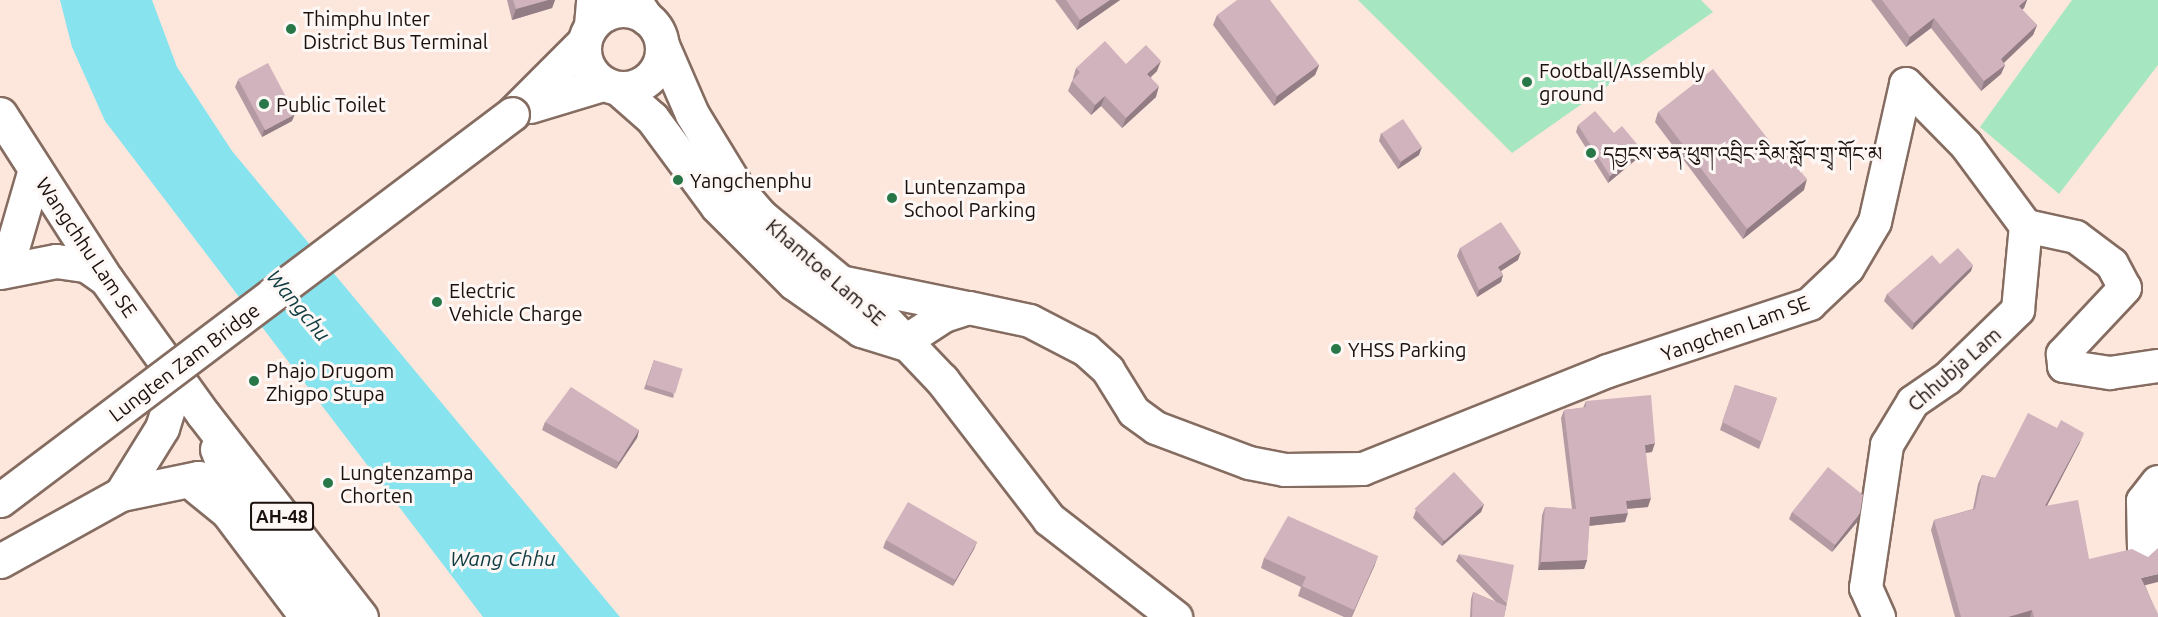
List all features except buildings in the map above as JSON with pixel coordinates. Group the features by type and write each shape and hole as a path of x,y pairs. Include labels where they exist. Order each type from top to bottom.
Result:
{"main road":[{"path":"617,11 648,21 651,77 611,86 569,90 512,114 589,23 617,11"},
{"name":"Khamtoe Lam SE","path":"648,21 692,114 739,191 784,240 840,282 956,397 1049,519 1175,617"},
{"path":"589,23 587,66 611,86"},
{"name":"Khamtoe Lam SE","path":"611,86 652,118 717,206 794,283 861,330 903,343"},
{"name":"Wangchhu Lam SE","path":"0,114 106,279 203,414"},
{"name":"Lungten Zam Bridge","path":"0,500 512,114"},
{"path":"35,169 3,270 56,261 86,266 106,279"},
{"path":"121,494 162,428 178,377"},
{"path":"203,414 235,493"},
{"name":"AH-48","path":"203,414 361,617"},
{"path":"0,561 121,494 178,481 209,478 235,493"},
{"path":"178,481 207,491 222,506 307,617"},
{"name":"AH-48","path":"235,493 328,617"}],"street":[{"name":"Yangchen Lam SE","path":"969,308 1030,321 1086,350 1108,370 1134,412 1156,429 1249,463 1331,471 1396,460 1598,375 1810,304 1848,268 1875,222 1906,84 1966,145 2026,226"},
{"path":"2026,226 2076,237 2112,264 2125,288 2063,354 2064,366 2110,373 2158,366"},
{"name":"Chhubja Lam","path":"1879,617 1866,588 1887,445 1913,402 1948,378 2018,310 2026,226"},
{"path":"840,282 969,308"},
{"path":"903,343 944,316 969,308"},
{"path":"2144,549 2143,501 2158,482"}],"green space":[{"name":"Football/Assembly ground","path":"1358,0 1701,0 1713,12 1512,153"},
{"path":"2072,0 2158,0 2158,65 2059,194 1980,127"}],"water":[{"name":"Wang Chhu","path":"60,0 152,0 177,67 232,151 620,617 483,617 105,121 72,47"}],"place":[{"name":"Thimphu Inter District Bus Terminal","path":"291,29"},
{"name":"Football/Assembly ground","path":"1527,82"},
{"name":"Public Toilet","path":"264,104"},
{"name":"དབྱངས་ཅན་ཕུག་འབྲིང་རིམ་སློབ་གྲྭ་གོང་མ","path":"1591,153"},
{"name":"Yangchenphu","path":"678,180"},
{"name":"Luntenzampa School Parking","path":"892,198"},
{"name":"Electric Vehicle Charge","path":"437,302"},
{"name":"YHSS Parking","path":"1336,349"},
{"name":"Phajo Drugom Zhigpo Stupa","path":"254,381"},
{"name":"Lungtenzampa Chorten","path":"328,483"}],"water label":[{"name":"Wangchu","path":"299,305"}]}
